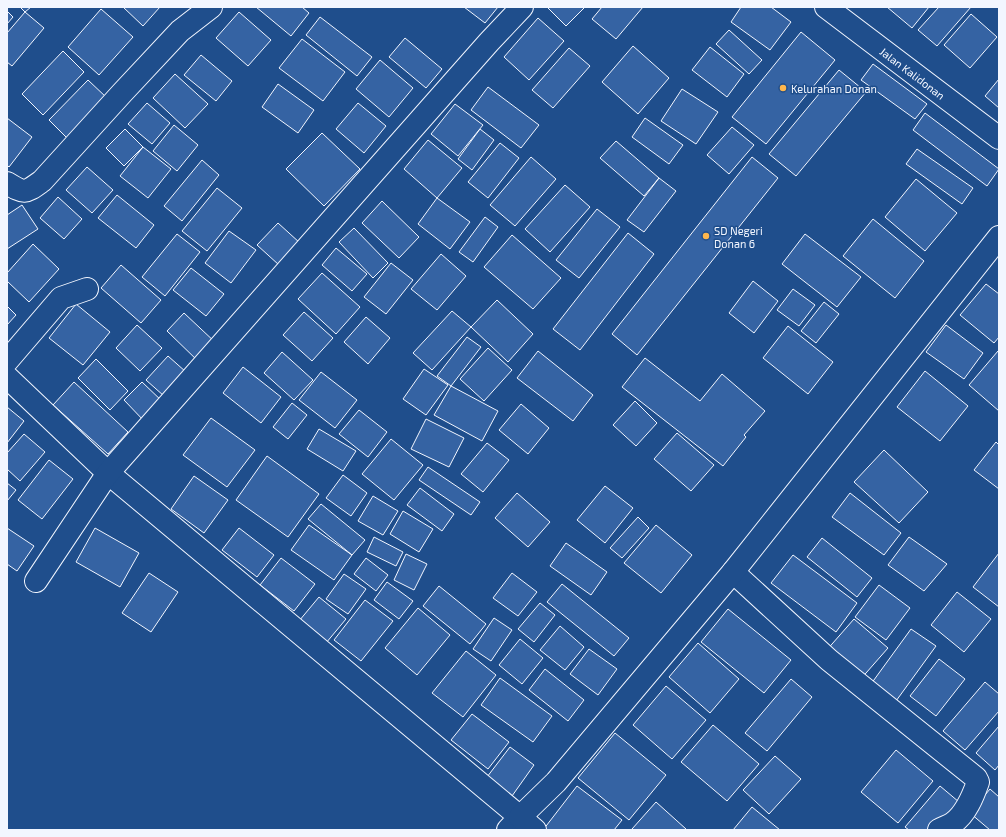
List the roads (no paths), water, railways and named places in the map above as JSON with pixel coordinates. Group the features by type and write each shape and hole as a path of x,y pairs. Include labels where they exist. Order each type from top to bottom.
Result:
{"street":[{"path":"7,183 21,191 29,190 42,181 180,31 211,7"},
{"path":"36,581 108,473 489,42 522,7"},
{"name":"Jalan Kalidonan","path":"826,7 999,138"},
{"path":"7,377 108,473 521,826 556,782 733,572 999,237"},
{"path":"7,362 62,298 88,289"},
{"path":"733,572 829,660 976,778 978,782 974,793 962,814 955,822 939,830"}],"place":[{"name":"Kelurahan Donan","path":"783,88"},
{"name":"SD Negeri Donan 6","path":"706,236"}]}
